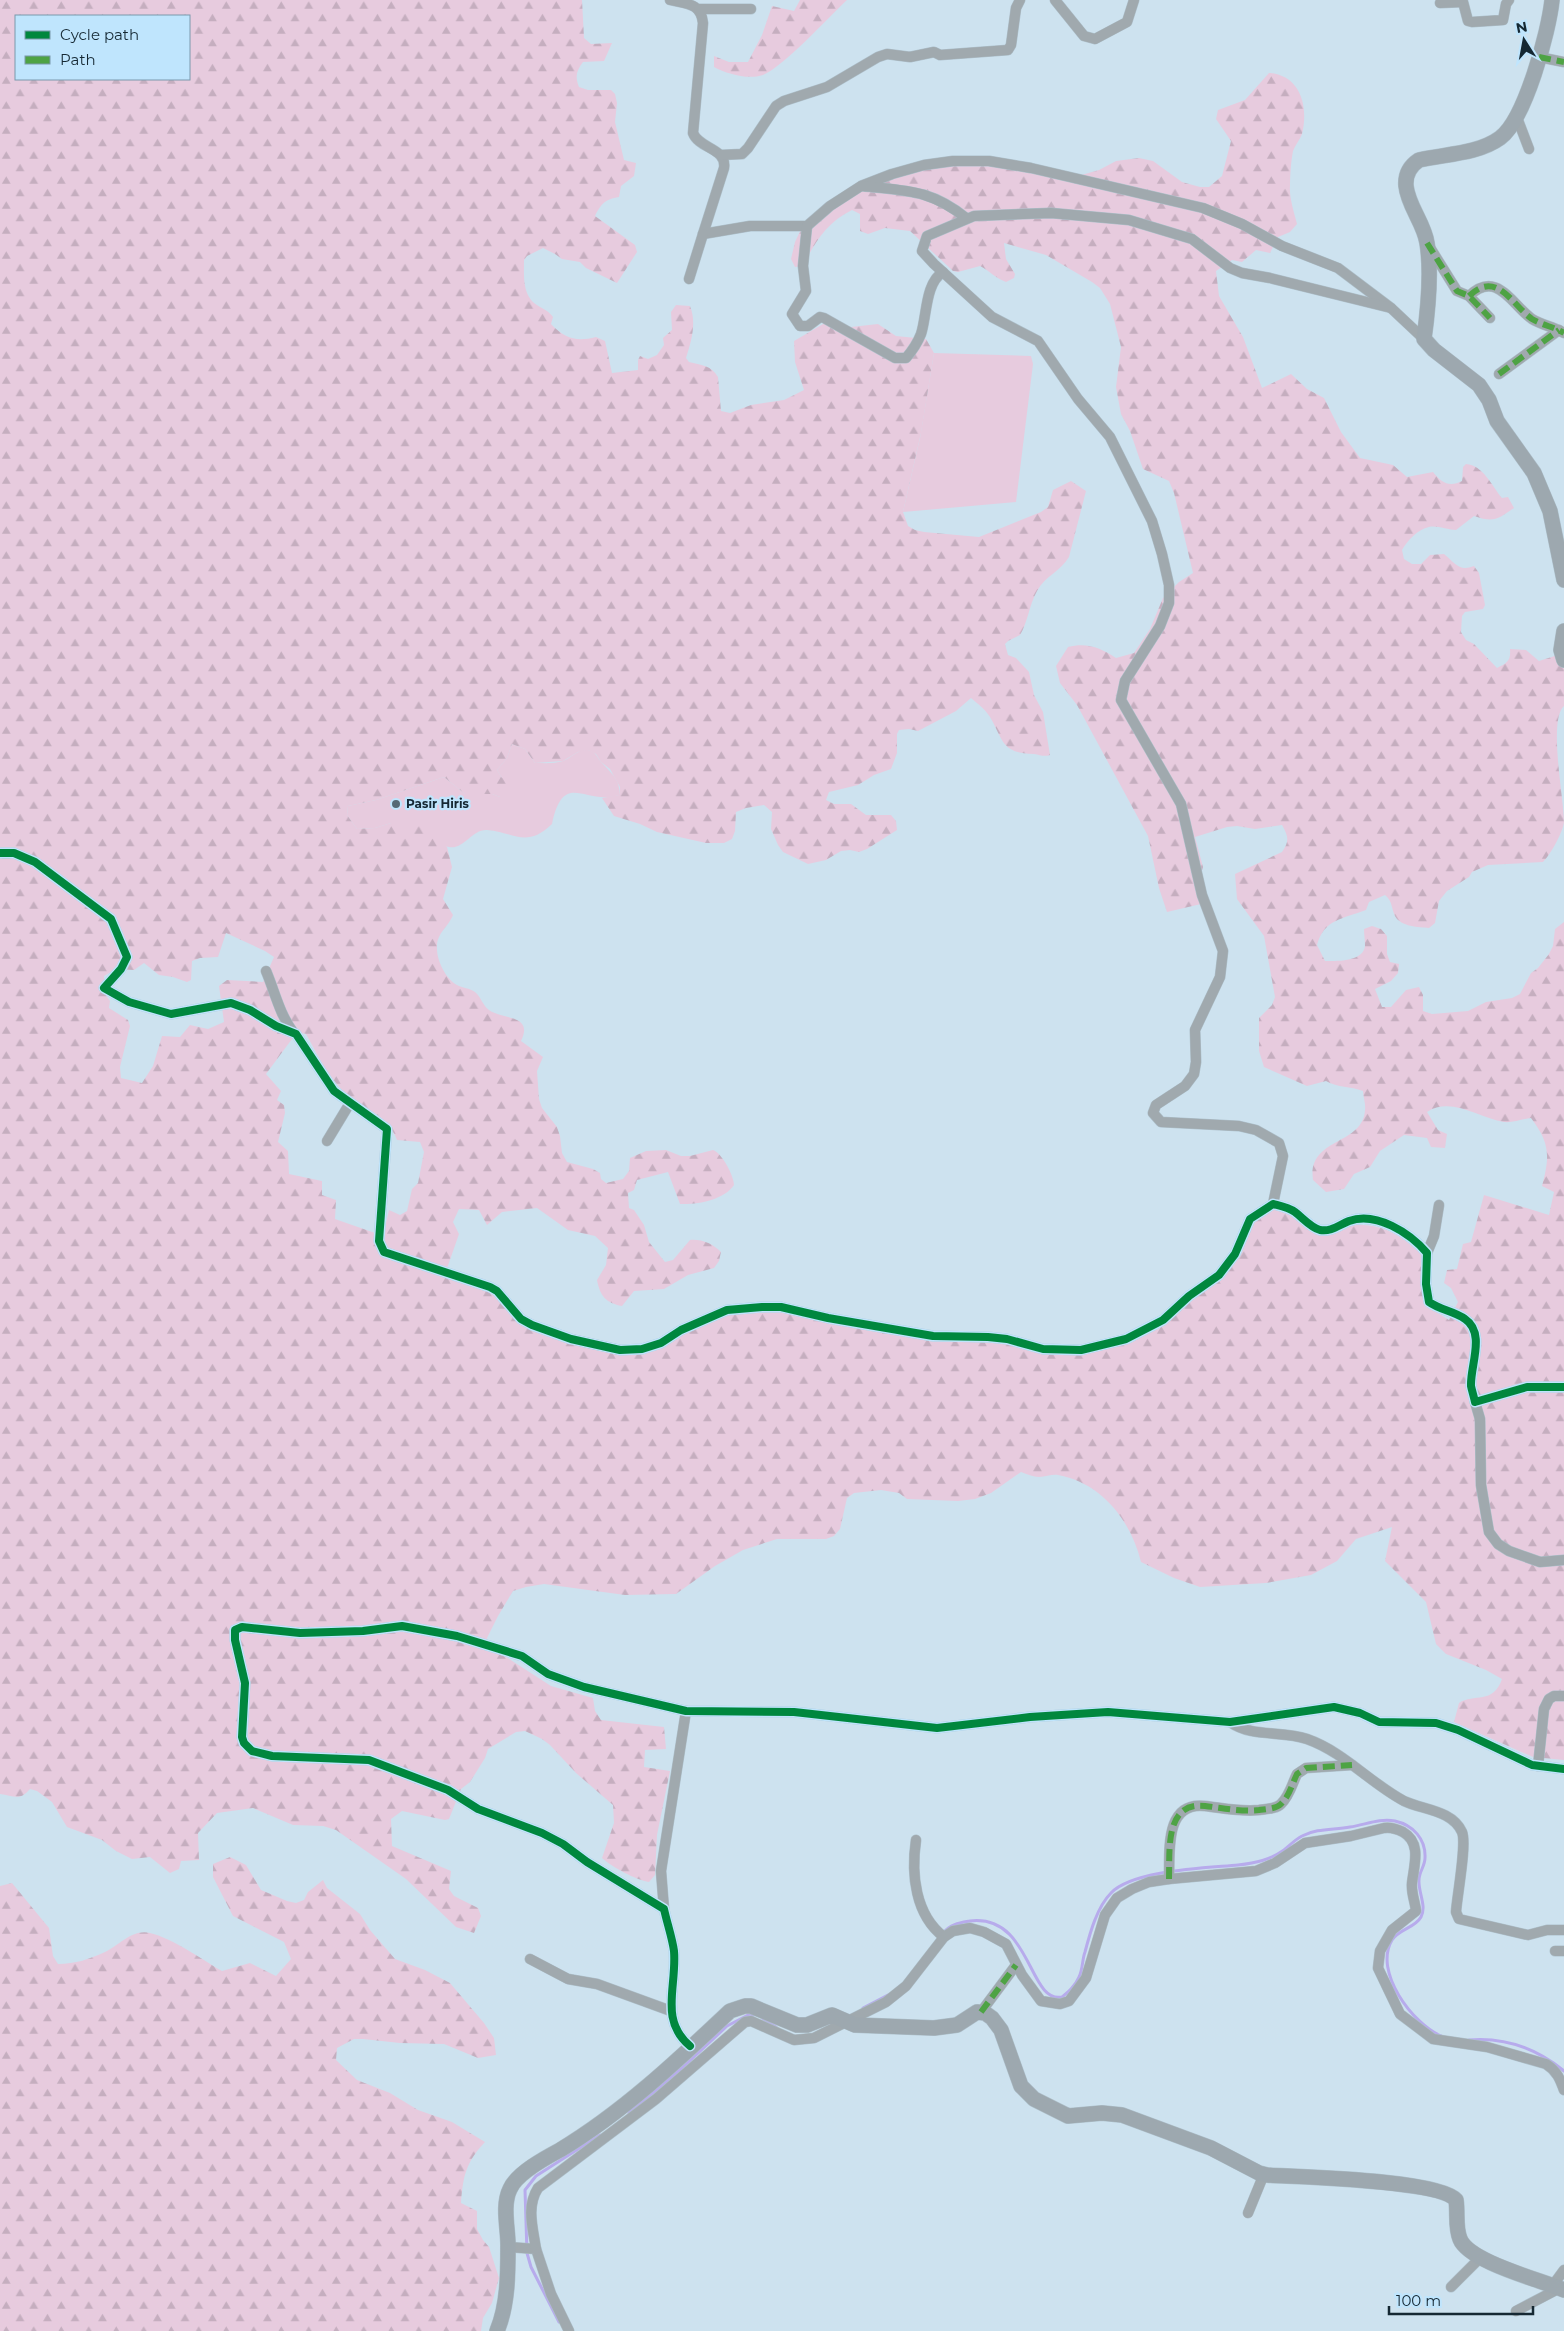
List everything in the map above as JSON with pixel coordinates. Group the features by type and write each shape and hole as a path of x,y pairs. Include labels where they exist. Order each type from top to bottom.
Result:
{"street":[{"path":"670,0 699,9 751,9"},
{"path":"721,155 742,154 776,106 784,101 827,86 887,54 910,57 934,52 940,55 1008,50 1011,45 1016,8 1020,0"},
{"path":"1055,0 1084,36 1095,39 1127,22 1134,0"},
{"path":"1440,3 1463,2 1468,21 1472,22 1503,20 1506,4 1509,0"},
{"path":"1490,318 1469,296 1456,291 1427,243 1406,186 1408,172 1412,164 1419,160 1481,147 1499,138 1507,131 1516,115 1539,57 1552,0"},
{"path":"688,279 724,168 724,160 721,155 696,139 693,133 703,23 699,9"},
{"path":"1539,57 1564,62"},
{"path":"1516,115 1529,149"},
{"path":"703,234 750,226 807,226 830,206 862,186 892,174 953,161 989,161 1070,177 1203,208 1219,214 1282,246 1338,268 1391,308 1434,350 1479,384 1489,400 1497,421 1534,473 1550,511 1564,580"},
{"path":"862,186 922,193 948,204 966,218"},
{"path":"266,971 283,1018 334,1091 385,1126 388,1133 379,1241 384,1252 490,1288 497,1292 521,1319 543,1330 571,1339 620,1350 642,1349 661,1343 681,1330 726,1310 780,1307 933,1336 1007,1339 1043,1349 1067,1351 1106,1345 1126,1339 1163,1320 1189,1296 1219,1275 1235,1254 1250,1220 1273,1204 1283,1156 1279,1142 1256,1130 1239,1126 1162,1122 1152,1114 1156,1105 1185,1086 1194,1074 1196,1030 1220,977 1223,951 1202,895 1181,804 1121,700 1125,681 1160,626 1169,603 1169,585 1152,521 1110,437 1078,399 1038,341 992,317 922,251 923,243 927,236 966,218 982,215 1051,212 1129,220 1192,239 1230,268 1242,273 1270,278 1391,308"},
{"path":"807,226 804,266 806,290 792,314 800,326 808,326 820,317 824,318 894,358 906,358 917,342 921,333 932,286 943,272"},
{"path":"1424,339 1428,314 1427,243"},
{"path":"1469,296 1483,287 1497,288 1507,293 1524,313 1535,321 1561,332"},
{"path":"1499,374 1561,332"},
{"path":"1564,631 1561,650 1564,660"},
{"path":"0,853 14,853 35,862 111,919 126,957 122,969 104,988 129,1002 171,1014 233,1003 279,1027 293,1032"},
{"path":"327,1141 350,1103"},
{"path":"1273,1204 1294,1211 1311,1226 1320,1230 1328,1230 1357,1219 1380,1221 1408,1236 1427,1253"},
{"path":"1439,1205 1434,1236 1427,1253 1426,1284 1429,1302 1438,1308 1464,1318 1474,1329 1475,1340 1471,1386 1480,1419 1481,1485 1489,1532 1498,1544 1509,1551 1540,1562 1564,1560"},
{"path":"1475,1402 1527,1387 1564,1387"},
{"path":"664,1909 587,1862 563,1844 542,1833 478,1809 448,1790 369,1760 272,1756 252,1751 244,1743 242,1737 245,1683 234,1640 235,1630 242,1627 300,1633 331,1633 402,1626 457,1636 491,1645 522,1656 548,1674 584,1687 686,1711 794,1712 938,1728 1030,1717 1108,1712 1230,1722 1334,1708 1360,1713 1384,1722 1436,1723 1458,1730 1538,1766 1564,1769"},
{"path":"1538,1766 1544,1709 1549,1698 1564,1696"},
{"path":"686,1711 661,1871 664,1909 674,1950 675,1972 671,2011 681,2038 690,2046"},
{"path":"1230,1722 1243,1730 1305,1738 1324,1746 1400,1799 1447,1816 1458,1825 1464,1838 1456,1912 1459,1919 1528,1935 1547,1930 1564,1930"},
{"path":"1169,1875 1173,1823 1182,1810 1190,1806 1254,1810 1274,1808 1280,1804 1294,1786 1297,1774 1306,1768 1352,1765"},
{"path":"940,1934 970,1928 984,1932 1006,1944 1016,1965 1041,2001 1060,2004 1069,2001 1086,1978 1094,1945 1105,1915 1111,1905 1132,1889 1169,1875 1256,1871 1275,1863 1305,1842 1351,1836 1384,1828 1399,1830 1410,1838 1415,1848 1416,1866 1412,1893 1416,1911 1392,1930 1380,1951 1378,1968 1395,2006 1410,2023 1433,2040 1486,2047 1546,2064 1558,2076 1564,2090"},
{"path":"916,1840 913,1879 928,1921 940,1934"},
{"path":"569,2331 551,2294 536,2249 530,2206 532,2197 538,2188 656,2100 739,2026 751,2021 794,2040 814,2038 842,2020 886,2002 906,1986 934,1947 940,1934"},
{"path":"530,1959 568,1979 596,1984 671,2011"},
{"path":"497,2331 501,2321 508,2280 506,2211 510,2189 523,2173 592,2130 642,2090 730,2011 751,2006 797,2025 842,2020 878,2027 934,2028 957,2025 981,2012 1016,1965"},
{"path":"981,2012 992,2018 1001,2030 1021,2086 1034,2099 1068,2116 1102,2113 1122,2115 1211,2148 1264,2174 1408,2184 1444,2192 1453,2196 1456,2200 1458,2228 1462,2244 1493,2264 1559,2288"},
{"path":"1248,2213 1264,2174"},
{"path":"508,2247 536,2249"},
{"path":"1451,2286 1481,2257"},
{"path":"1516,2311 1559,2288 1564,2270"}],"green space":[{"path":"0,0 582,0 584,38 591,44 612,43 604,61 583,62 577,74 579,87 588,90 611,90 615,94 617,103 615,122 624,160 636,163 634,176 621,186 619,197 604,203 595,216 635,245 637,252 617,283 586,268 580,262 562,259 543,248 527,256 524,260 526,291 532,301 553,317 551,324 556,329 572,338 596,337 605,341 612,373 638,370 640,356 648,359 657,355 664,345 663,338 672,330 671,312 676,305 690,306 693,326 686,358 689,362 705,366 715,373 718,377 721,411 730,413 751,405 784,400 804,390 795,362 794,341 830,320 835,320 851,327 878,324 896,336 926,339 934,353 921,433 903,512 908,526 924,532 979,537 1041,512 1048,507 1053,490 1071,481 1086,491 1069,557 1040,586 1020,635 1005,644 1008,655 1016,658 1029,672 1034,695 1043,712 1050,755 1023,753 1009,748 1001,739 988,714 971,698 956,711 918,731 909,729 899,730 897,734 897,753 891,769 874,775 858,785 829,792 826,800 834,804 851,804 866,815 891,815 896,821 897,830 867,849 859,852 841,851 826,860 808,864 783,852 771,829 772,812 764,805 736,812 735,831 732,839 724,843 706,843 657,832 640,824 614,816 602,798 619,795 620,787 610,769 601,762 596,754 588,750 578,752 563,761 535,763 525,749 512,744 507,758 497,770 502,778 510,779 515,786 509,794 500,797 492,794 465,794 444,777 376,800 348,806 347,815 357,829 375,828 391,823 419,823 447,847 452,867 443,899 453,915 438,939 437,954 440,964 453,982 475,992 489,1010 520,1022 524,1032 521,1041 543,1057 537,1071 539,1099 542,1108 557,1127 562,1153 567,1162 593,1169 600,1173 601,1179 606,1183 623,1179 629,1171 630,1158 646,1151 666,1150 681,1156 690,1156 713,1150 720,1155 730,1171 734,1185 730,1190 717,1198 694,1204 680,1204 668,1172 637,1180 634,1190 628,1193 629,1208 634,1210 644,1225 649,1242 665,1262 673,1260 690,1240 699,1240 707,1243 721,1252 719,1261 714,1268 688,1275 664,1289 634,1291 622,1306 608,1301 600,1290 597,1280 606,1265 608,1248 595,1236 568,1230 537,1208 502,1212 487,1225 479,1210 459,1209 453,1222 459,1234 444,1277 489,1291 530,1329 541,1334 570,1343 620,1354 683,1334 728,1315 743,1312 780,1312 932,1341 1006,1343 1042,1353 1081,1354 1128,1343 1239,1256 1254,1223 1274,1209 1291,1215 1309,1230 1357,1225 1370,1226 1382,1228 1408,1242 1423,1255 1422,1284 1425,1305 1449,1320 1458,1302 1451,1288 1444,1283 1447,1270 1457,1269 1463,1244 1471,1242 1484,1195 1549,1215 1554,1192 1542,1186 1547,1150 1542,1135 1531,1118 1504,1122 1455,1107 1436,1108 1427,1112 1438,1130 1447,1134 1445,1148 1431,1147 1427,1138 1404,1135 1380,1151 1370,1167 1354,1174 1344,1189 1326,1192 1313,1180 1313,1166 1318,1156 1326,1148 1355,1130 1362,1122 1365,1105 1363,1091 1335,1085 1326,1081 1307,1086 1264,1067 1259,1051 1259,1018 1272,1005 1275,997 1264,936 1237,899 1235,874 1282,852 1287,838 1282,825 1255,829 1237,826 1227,827 1195,837 1203,867 1197,888 1201,904 1167,912 1159,888 1148,836 1077,705 1060,683 1056,666 1068,647 1081,645 1094,647 1116,658 1134,653 1150,629 1163,598 1179,582 1193,573 1174,493 1169,481 1143,469 1130,431 1121,414 1116,387 1121,347 1110,304 1100,288 1046,255 1004,243 1006,259 1015,274 1014,278 1006,282 980,266 958,272 953,271 910,231 885,228 868,234 860,231 860,214 852,210 835,220 823,233 803,266 795,267 791,259 795,242 804,223 843,193 958,158 1078,176 1099,170 1116,161 1139,158 1153,161 1182,182 1200,187 1209,187 1222,176 1231,141 1216,119 1218,110 1245,100 1269,73 1288,79 1300,94 1304,113 1302,134 1293,151 1290,173 1290,195 1297,224 1290,232 1278,237 1270,253 1256,250 1242,262 1232,260 1216,271 1219,296 1243,337 1262,388 1291,374 1307,389 1324,398 1341,432 1360,458 1393,465 1407,477 1433,472 1442,481 1453,484 1462,481 1463,467 1466,464 1472,465 1482,472 1502,498 1508,497 1514,508 1496,519 1474,516 1456,530 1435,527 1425,528 1413,536 1404,547 1402,550 1404,559 1412,564 1421,564 1430,555 1444,554 1461,567 1469,568 1474,566 1479,573 1485,605 1483,609 1465,612 1462,616 1461,632 1466,640 1474,644 1497,668 1508,661 1510,649 1526,650 1539,661 1564,653 1564,706 1559,714 1557,743 1564,822 1559,837 1543,862 1488,865 1472,872 1469,877 1447,891 1439,901 1435,923 1429,928 1410,926 1398,920 1385,895 1369,902 1366,910 1342,918 1330,925 1320,936 1317,945 1325,961 1349,960 1360,955 1363,951 1365,946 1364,929 1372,926 1381,929 1387,936 1387,954 1390,962 1399,964 1398,973 1391,981 1375,989 1382,1007 1391,1007 1406,990 1419,987 1423,995 1423,1011 1432,1014 1468,1011 1486,1002 1512,998 1520,994 1531,973 1538,968 1549,954 1553,946 1555,929 1564,922 1564,1760 1533,1757 1454,1722 1459,1703 1494,1692 1502,1679 1486,1670 1446,1654 1436,1644 1426,1602 1385,1561 1392,1527 1356,1539 1337,1561 1311,1575 1266,1583 1200,1587 1174,1578 1141,1562 1130,1532 1122,1519 1101,1495 1088,1486 1074,1479 1058,1475 1037,1477 1021,1472 991,1493 975,1499 958,1501 907,1499 899,1493 881,1490 854,1493 847,1498 840,1529 834,1536 826,1539 777,1539 743,1550 715,1566 676,1594 625,1595 544,1584 513,1591 487,1638 488,1650 506,1657 551,1686 593,1698 595,1711 601,1720 664,1727 666,1749 645,1750 644,1767 670,1771 657,1835 655,1875 649,1882 624,1873 602,1858 614,1823 613,1805 576,1773 550,1745 525,1731 516,1732 488,1749 485,1758 470,1782 461,1789 449,1819 445,1820 402,1811 391,1819 392,1846 451,1871 449,1889 454,1896 478,1908 481,1916 474,1933 456,1927 406,1879 336,1830 323,1826 293,1825 253,1808 217,1813 198,1833 199,1860 181,1861 179,1869 170,1873 150,1857 132,1859 116,1851 102,1840 67,1827 52,1802 37,1791 30,1789 23,1795 16,1797 0,1794","holes":["226,933 274,957 263,982 227,980 219,986 224,1022 208,1029 190,1025 180,1037 162,1036 153,1066 142,1083 121,1078 120,1067 130,1026 128,1020 109,1008 110,1001 105,994 104,976 116,969 134,970 144,963 159,975 187,982 191,980 192,961 200,958 218,957","301,1033 306,1034 323,1064 344,1092 381,1118 393,1131 397,1140 420,1142 424,1152 418,1183 412,1189 407,1211 400,1215 389,1210 384,1232 375,1233 335,1219 336,1200 322,1195 322,1181 289,1174 288,1151 278,1142 285,1113 284,1105 277,1100 281,1091 266,1074 292,1039"]},
{"path":"800,0 847,0 794,52 763,75 751,77 738,76 714,67 714,56 729,62 748,62 762,35 772,6 794,11"},
{"path":"934,353 1031,356 1033,364 1016,502 903,512 920,438"},
{"path":"512,744 525,749 535,763 560,762 581,751 591,751 595,753 615,777 619,795 607,797 577,793 569,794 563,798 557,807 552,824 535,836 520,837 487,830 477,833 464,843 454,847 445,846 432,837 418,823 391,823 375,828 357,829 347,815 348,806 376,800 444,777 465,794 492,794 500,797 502,778 497,770 507,758"},
{"path":"230,1857 246,1865 261,1890 287,1901 296,1903 304,1900 308,1892 323,1880 327,1888 360,1914 370,1930 395,1959 425,1970 450,1983 484,2023 494,2038 496,2055 478,2058 444,2044 354,2039 337,2048 336,2060 357,2080 390,2093 418,2110 452,2122 485,2142 474,2156 467,2170 461,2203 477,2211 477,2229 489,2247 499,2278 492,2303 483,2318 481,2331 0,2331 0,1886 12,1883 49,1928 53,1956 58,1964 94,1957 111,1949 132,1935 144,1932 168,1940 222,1971 250,1963 276,1976 291,1959 284,1942 233,1916 213,1877 213,1864"}],"waterway":[{"path":"943,1933 952,1926 970,1921 990,1923 1006,1931 1017,1944 1042,1987 1051,1995 1062,1997 1074,1986 1079,1977 1092,1929 1102,1905 1111,1893 1122,1885 1153,1875 1190,1869 1238,1865 1262,1860 1279,1853 1308,1833 1378,1821 1395,1821 1413,1829 1421,1839 1425,1851 1425,1861 1419,1880 1423,1913 1418,1921 1399,1933 1392,1940 1388,1953 1388,1967 1392,1981 1408,2009 1430,2030 1441,2036"},
{"path":"863,2008 888,1995"},
{"path":"629,2113 682,2068 727,2026 750,2014 754,2015"},
{"path":"762,2018 776,2027"},
{"path":"1469,2040 1495,2040 1520,2046 1542,2056 1564,2071"},
{"path":"559,2322 531,2267 527,2253 525,2190 536,2176 600,2135"}],"marked path":[{"path":"1539,57 1564,62"},
{"path":"1427,243 1457,291 1469,296 1490,318"},
{"path":"1469,296 1479,289 1488,286 1496,288 1511,298 1532,319 1564,333"},
{"path":"1499,374 1559,330"},
{"path":"1169,1879 1172,1830 1182,1811 1192,1807 1205,1806 1232,1810 1274,1808 1284,1801 1297,1774 1306,1768 1352,1765"},
{"path":"981,2012 1016,1965"}],"cycle path":[{"path":"0,853 14,853 35,862 111,919 127,957 121,969 104,988 129,1002 171,1014 231,1003 250,1010 276,1026 296,1034 334,1091 387,1129 379,1241 384,1252 490,1287 497,1291 521,1319 571,1339 620,1350 642,1349 661,1343 681,1330 727,1310 781,1307 828,1318 933,1336 988,1337 1007,1339 1043,1349 1081,1350 1126,1339 1163,1320 1189,1296 1219,1275 1235,1254 1250,1219 1273,1204 1292,1210 1310,1225 1320,1230 1331,1229 1359,1219 1381,1221 1402,1231 1420,1245 1427,1253 1426,1284 1429,1302 1465,1319 1475,1333 1476,1341 1471,1378 1475,1402 1527,1387 1564,1387"},
{"path":"690,2046 681,2036 672,2014 674,1951 664,1909 587,1862 563,1844 542,1833 478,1809 448,1790 369,1760 272,1756 252,1751 244,1743 242,1737 245,1683 235,1640 235,1630 242,1627 300,1633 363,1631 402,1626 457,1636 522,1656 548,1674 584,1687 686,1711 794,1712 937,1728 1030,1717 1108,1712 1230,1722 1334,1707 1360,1713 1379,1722 1436,1723 1458,1730 1532,1765 1564,1769"}],"place":[{"name":"Pasir Hiris","path":"396,804"}]}
